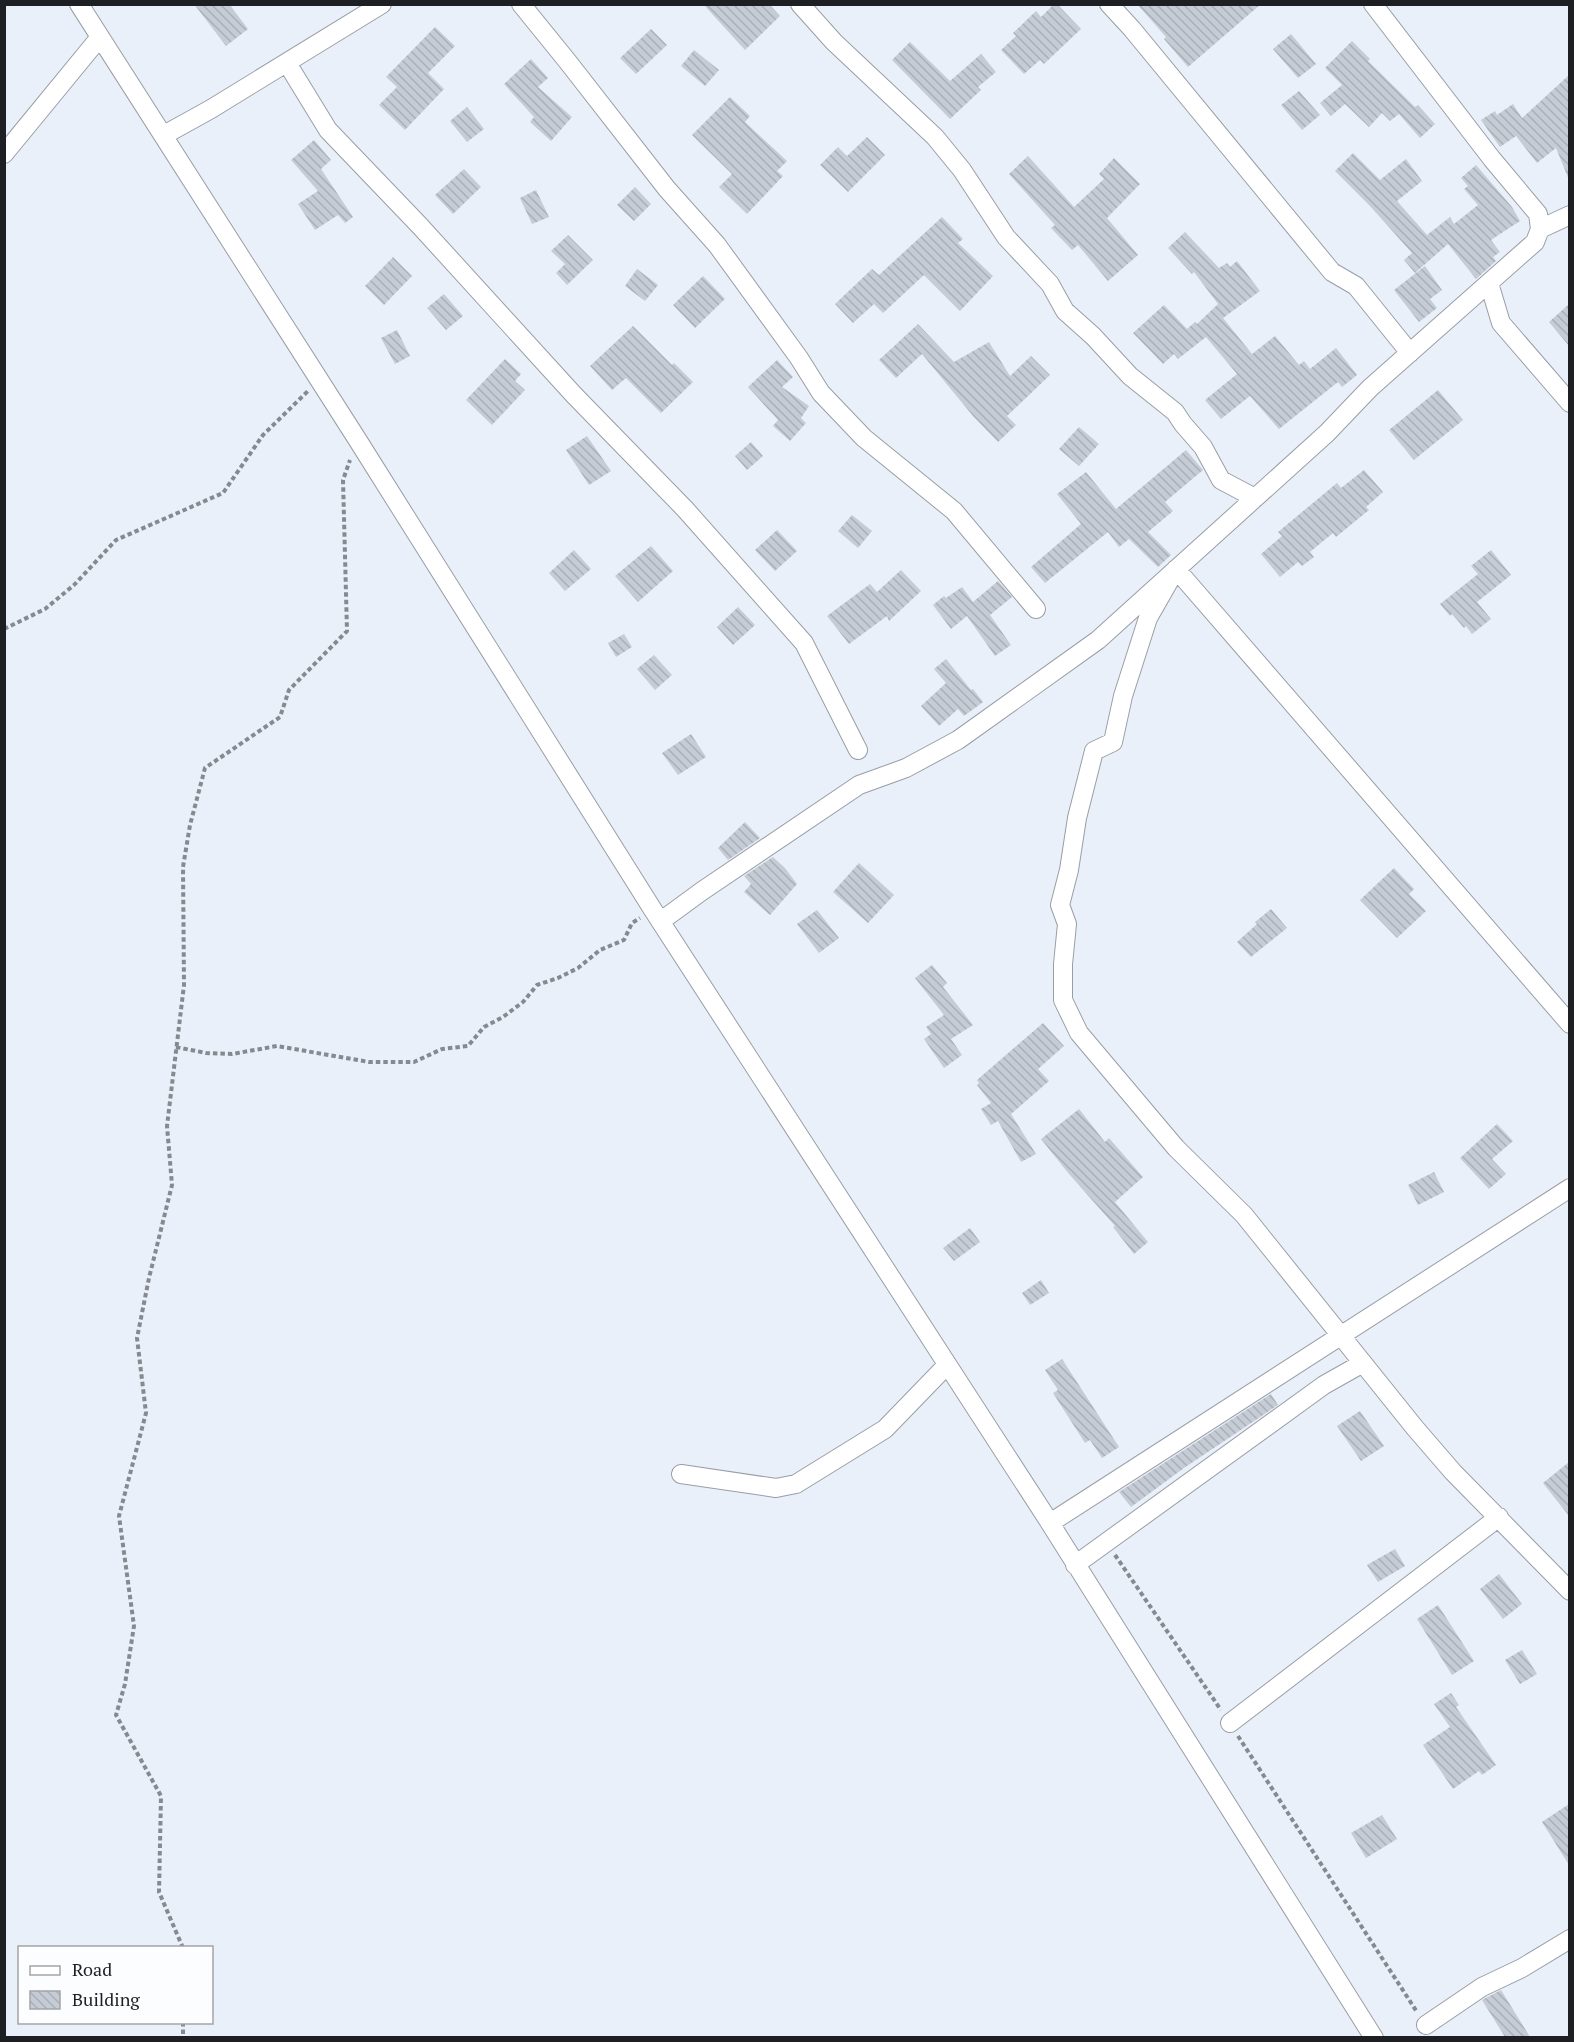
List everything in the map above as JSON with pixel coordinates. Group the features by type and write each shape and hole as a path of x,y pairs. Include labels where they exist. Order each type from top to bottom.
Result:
{"street":[{"path":"79,4 657,915 1050,1523 1374,2037"},
{"path":"164,135 382,4"},
{"path":"521,4 667,189 717,245 799,358 821,393 864,438 954,511 1036,609"},
{"path":"800,4 834,42 935,137 962,170 1006,237 1050,284 1065,311 1093,336 1130,376 1175,412 1203,447 1221,480 1255,498"},
{"path":"1109,4 1332,272 1356,286 1410,353"},
{"path":"657,915 702,891 860,785 906,768 958,740 1098,640 1327,432 1370,388 1535,242 1540,229 1538,214 1492,159 1373,4"},
{"path":"4,154 100,37"},
{"path":"287,63 328,130 420,226 574,395 685,509 804,643 858,750"},
{"path":"1540,229 1569,215"},
{"path":"1489,283 1501,323 1569,403"},
{"path":"1176,569 1569,1024"},
{"path":"1176,569 1148,618 1123,696 1113,742 1094,751 1087,775 1060,906 1067,924 1063,964 1063,1000 1079,1033 1176,1148 1244,1215 1415,1428 1454,1472 1569,1591"},
{"path":"1050,1523 1569,1188"},
{"path":"1075,1564 1324,1385 1363,1363"},
{"path":"681,1474 776,1488 796,1484 885,1429 947,1365"},
{"path":"1230,1723 1499,1517"},
{"path":"1426,2025 1482,1987 1522,1968 1569,1939"}],"path":[{"path":"4,629 45,609 74,585 116,540 223,494 263,435 319,381"},
{"path":"183,1946 159,1892 161,1796 116,1715 134,1626 119,1516 146,1413 137,1338 172,1185 167,1126 184,985 183,867 190,825 205,768 280,717 289,690 347,631 344,480 357,439"},
{"path":"176,1047 206,1053 232,1054 277,1046 369,1062 414,1062 442,1049 468,1046 484,1027 503,1017 523,1002 537,985 578,968 600,951 624,940 632,923 657,915"},
{"path":"1106,1542 1230,1723 1426,2025"}],"building":[{"path":"194,4 229,4 248,29 226,46"},
{"path":"703,4 769,4 780,16 745,50"},
{"path":"1054,4 1057,4 1081,29 1044,64 1040,60 1024,74 1001,50 1016,36 1013,33 1036,11 1041,17"},
{"path":"1137,4 1261,4 1188,67"},
{"path":"435,27 455,46 428,73 444,89 405,130 379,105 397,87 386,77"},
{"path":"651,29 667,45 636,74 620,58"},
{"path":"1291,34 1316,64 1298,78 1273,49"},
{"path":"1352,41 1370,59 1368,61 1415,107 1418,105 1435,124 1420,138 1399,114 1390,121 1382,113 1369,127 1345,104 1331,116 1320,103 1342,85 1325,68"},
{"path":"910,42 950,81 981,54 996,72 978,87 981,90 950,119 892,60"},
{"path":"694,50 719,70 705,86 681,66"},
{"path":"531,59 548,78 538,87 572,117 551,141 530,122 534,117 504,84"},
{"path":"1569,75 1569,180 1556,148 1537,163 1516,136 1500,147 1481,120 1495,111 1497,115 1513,104 1522,118"},
{"path":"1299,91 1320,115 1302,130 1281,105"},
{"path":"730,97 750,116 745,122 787,161 777,171 783,176 747,214 719,187 732,174 692,135"},
{"path":"467,107 484,129 467,142 450,121"},
{"path":"867,137 885,155 848,192 820,165 838,147 847,156"},
{"path":"314,140 331,160 321,169 353,217 345,223 338,215 315,230 298,204 318,191 291,160"},
{"path":"1353,153 1380,180 1406,159 1422,181 1397,201 1427,235 1450,217 1454,224 1478,205 1464,189 1468,186 1461,178 1476,165 1512,207 1520,221 1491,240 1500,252 1493,257 1496,261 1476,279 1448,244 1415,273 1404,260 1412,253 1335,171"},
{"path":"1028,156 1074,207 1104,179 1099,174 1114,158 1140,184 1107,218 1138,255 1108,281 1078,245 1072,250 1051,228 1055,225 1009,174"},
{"path":"464,169 481,187 453,214 435,195"},
{"path":"635,187 651,204 634,221 617,205"},
{"path":"536,190 549,217 532,224 520,198"},
{"path":"942,217 963,239 958,243 993,276 960,311 924,275 883,313 874,304 853,323 835,304 872,269 879,275"},
{"path":"1185,232 1219,268 1227,263 1230,267 1237,261 1260,291 1223,318 1252,354 1275,336 1299,365 1304,361 1310,369 1336,348 1357,375 1342,387 1338,382 1279,429 1250,396 1221,419 1205,400 1237,374 1206,337 1178,359 1174,354 1163,364 1133,333 1164,305 1187,329 1195,322 1197,324 1218,304 1194,272 1192,274 1168,248"},
{"path":"568,235 593,260 567,285 556,273 565,264 551,251"},
{"path":"393,257 412,276 384,305 365,286"},
{"path":"1425,266 1442,290 1430,299 1437,308 1419,322 1394,290"},
{"path":"637,269 658,285 645,301 625,286"},
{"path":"703,276 725,299 695,328 673,305"},
{"path":"444,294 463,316 446,330 427,308"},
{"path":"1569,304 1569,346 1549,322"},
{"path":"918,324 954,362 989,342 1010,376 1031,356 1050,375 1007,416 1016,425 998,442 973,416 922,354 896,378 879,360"},
{"path":"633,326 672,365 674,363 693,382 661,413 626,378 612,390 590,366"},
{"path":"397,330 410,356 395,364 381,338"},
{"path":"505,359 521,374 515,381 525,390 492,425 466,400"},
{"path":"777,360 793,377 782,387 809,406 801,418 806,423 790,441 773,426 778,420 748,387"},
{"path":"1438,390 1463,420 1414,460 1389,430"},
{"path":"1079,427 1099,444 1079,466 1059,449"},
{"path":"587,436 611,471 589,485 566,450"},
{"path":"751,442 763,456 747,470 735,456"},
{"path":"1186,450 1203,470 1165,502 1173,511 1148,532 1171,555 1158,567 1129,539 1119,547 1108,532 1045,583 1031,567 1081,524 1057,494 1086,472 1116,509"},
{"path":"1364,470 1383,492 1366,507 1369,510 1336,537 1333,533 1310,552 1314,557 1302,566 1298,562 1280,577 1261,554 1282,536 1278,532 1337,483 1341,488"},
{"path":"852,515 872,531 858,548 838,531"},
{"path":"777,530 797,551 775,571 755,550"},
{"path":"651,546 673,571 638,602 615,576"},
{"path":"574,550 591,569 565,591 549,573"},
{"path":"1491,550 1511,575 1477,602 1491,619 1472,634 1452,614 1450,616 1440,604 1478,574 1471,566"},
{"path":"901,570 921,591 889,621 887,616 849,644 827,616 870,584 877,592"},
{"path":"998,581 1012,597 990,615 1011,645 995,656 967,616 951,629 933,605 944,596 946,598 962,587 973,602"},
{"path":"738,607 755,625 733,645 717,627"},
{"path":"624,634 632,647 616,657 608,643"},
{"path":"654,655 672,675 655,690 637,669"},
{"path":"946,659 983,702 964,716 958,709 939,726 921,706 946,683 934,669"},
{"path":"691,734 706,757 678,775 662,753"},
{"path":"745,822 760,838 728,860 718,848"},
{"path":"773,857 797,884 770,915 744,892 751,884 744,876"},
{"path":"859,863 894,895 868,923 833,892"},
{"path":"1394,868 1414,889 1409,894 1426,911 1397,938 1360,900"},
{"path":"1271,909 1287,928 1251,957 1237,942 1257,924 1255,922"},
{"path":"817,910 839,938 819,953 797,924"},
{"path":"932,965 947,983 943,987 973,1025 951,1039 962,1055 944,1068 924,1039 931,1034 926,1027 944,1015 915,978"},
{"path":"1043,1023 1064,1046 1038,1069 1049,1081 1011,1114 1036,1154 1021,1162 998,1121 991,1125 981,1109 991,1103 977,1085 979,1083 977,1080"},
{"path":"1079,1109 1105,1142 1109,1138 1143,1177 1115,1202 1148,1242 1134,1254 1113,1227 1115,1226 1041,1139"},
{"path":"1497,1124 1513,1141 1492,1159 1506,1174 1489,1189 1460,1158"},
{"path":"1434,1172 1444,1192 1418,1205 1408,1185"},
{"path":"970,1228 980,1242 954,1261 943,1248"},
{"path":"1041,1280 1049,1293 1030,1305 1022,1293"},
{"path":"1062,1359 1119,1447 1102,1458 1090,1440 1085,1443 1053,1393 1058,1390 1045,1370"},
{"path":"1271,1394 1278,1405 1184,1468 1131,1507 1119,1492"},
{"path":"1360,1411 1384,1446 1361,1461 1337,1426"},
{"path":"1569,1462 1569,1516 1543,1483"},
{"path":"1395,1549 1405,1566 1378,1582 1367,1565"},
{"path":"1499,1574 1522,1604 1503,1619 1480,1589"},
{"path":"1438,1605 1474,1661 1452,1675 1417,1619"},
{"path":"1522,1650 1537,1674 1520,1684 1505,1660"},
{"path":"1451,1693 1459,1705 1456,1707 1496,1765 1482,1775 1479,1771 1453,1789 1423,1745 1450,1727 1434,1704"},
{"path":"1569,1804 1569,1865 1542,1822"},
{"path":"1382,1815 1397,1839 1366,1858 1351,1833"},
{"path":"1501,1990 1530,2037 1505,2037 1482,2000"}]}
